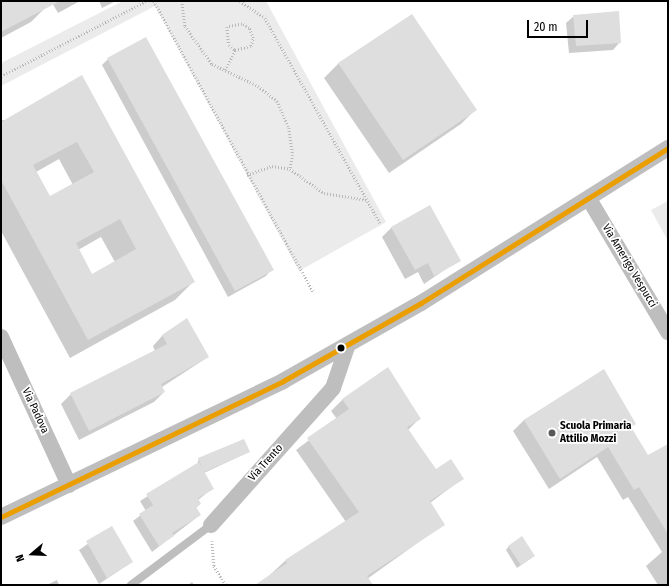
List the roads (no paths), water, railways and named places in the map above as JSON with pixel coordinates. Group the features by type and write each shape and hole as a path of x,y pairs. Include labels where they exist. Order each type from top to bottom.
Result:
{"street":[{"path":"1,517 283,381 348,344 589,199 668,148"},
{"name":"Via Amerigo Vespucci","path":"589,199 668,332"},
{"name":"Via Padova","path":"1,337 69,485"},
{"name":"Via Trento","path":"211,525 333,388 348,344"}],"lane":[{"path":"131,585 211,525"}],"place":[{"name":"Scuola Primaria Attilio Mozzi","path":"552,433"}]}
